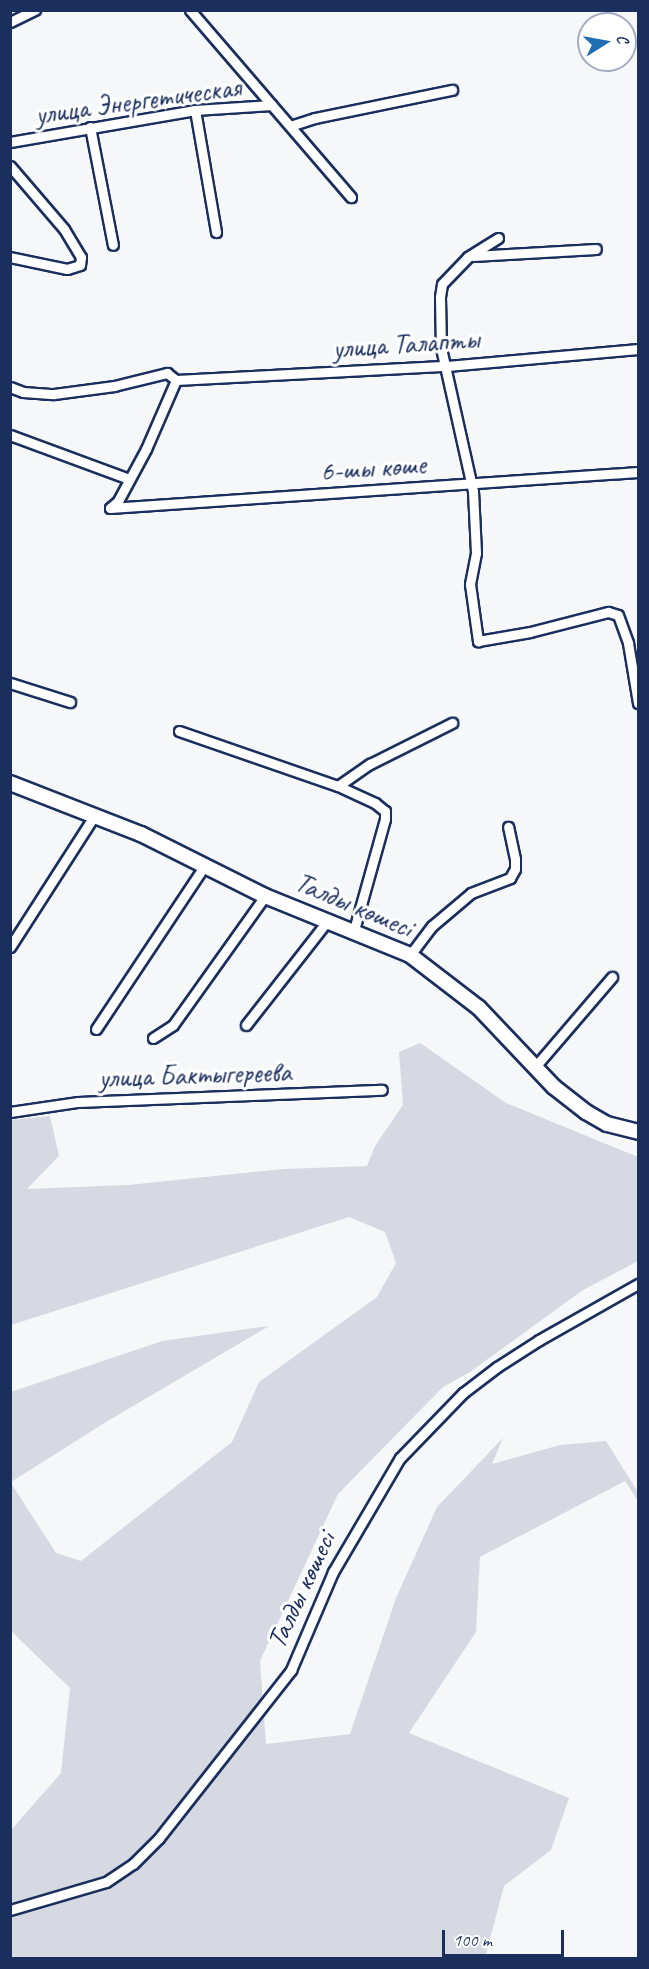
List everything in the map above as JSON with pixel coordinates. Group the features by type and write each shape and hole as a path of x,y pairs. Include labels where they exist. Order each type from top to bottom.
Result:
{"street":[{"path":"10,22 35,10"},
{"path":"190,10 351,197"},
{"path":"290,126 336,113 452,90"},
{"name":"улица Энергетическая","path":"10,142 195,110 272,105"},
{"path":"195,110 216,232"},
{"path":"90,127 113,245"},
{"path":"10,166 64,229 81,257 80,265 67,269 10,257"},
{"path":"498,238 468,257 442,284 439,313 441,348 447,366 470,484 476,553 470,584 478,641 530,632 608,612 618,615 637,682 639,704"},
{"path":"468,257 487,254 596,249"},
{"name":"улица Талапты","path":"10,387 23,392 54,394 114,386 162,374 174,377 447,366 639,349"},
{"path":"10,435 129,479 174,377"},
{"name":"6-шы көше","path":"129,479 110,508 639,472"},
{"path":"10,683 70,702"},
{"path":"338,786 370,764 452,723"},
{"path":"179,731 338,786 375,803 385,811 385,819 354,930"},
{"name":"Талды көшесі","path":"10,783 141,834 265,896 354,930 410,955 479,1008 534,1068 586,1112 607,1124 639,1132"},
{"path":"10,947 94,816"},
{"path":"410,955 432,926 471,893 510,878 515,869 515,860 508,827"},
{"path":"96,1029 205,865"},
{"path":"153,1038 173,1025 265,896"},
{"path":"246,1025 328,920"},
{"path":"534,1068 612,977"},
{"name":"улица Бактыгереева","path":"10,1113 78,1102 382,1090"},
{"name":"Талды көшесі","path":"10,1910 106,1882 133,1864 159,1838 291,1670 333,1572 400,1458 464,1393 497,1367 539,1340 639,1284"}],"shaded area":[{"path":"420,1043 506,1103 638,1157 638,1261 583,1290 470,1372 443,1387 338,1494 260,1661 266,1744 350,1734 396,1598 437,1507 503,1438 492,1464 560,1445 606,1441 638,1492 638,1501 625,1481 480,1557 476,1632 409,1733 569,1798 551,1850 504,1886 485,1958 11,1958 11,1830 61,1773 70,1688 11,1631 11,1483 56,1553 81,1561 232,1442 259,1382 377,1297 396,1263 385,1232 349,1217 11,1325 11,1120 50,1116 59,1156 27,1189 128,1185 284,1169 367,1166 375,1146 403,1105 399,1052"},
{"path":"269,1326 106,1422 11,1482 11,1392 162,1341"}]}
